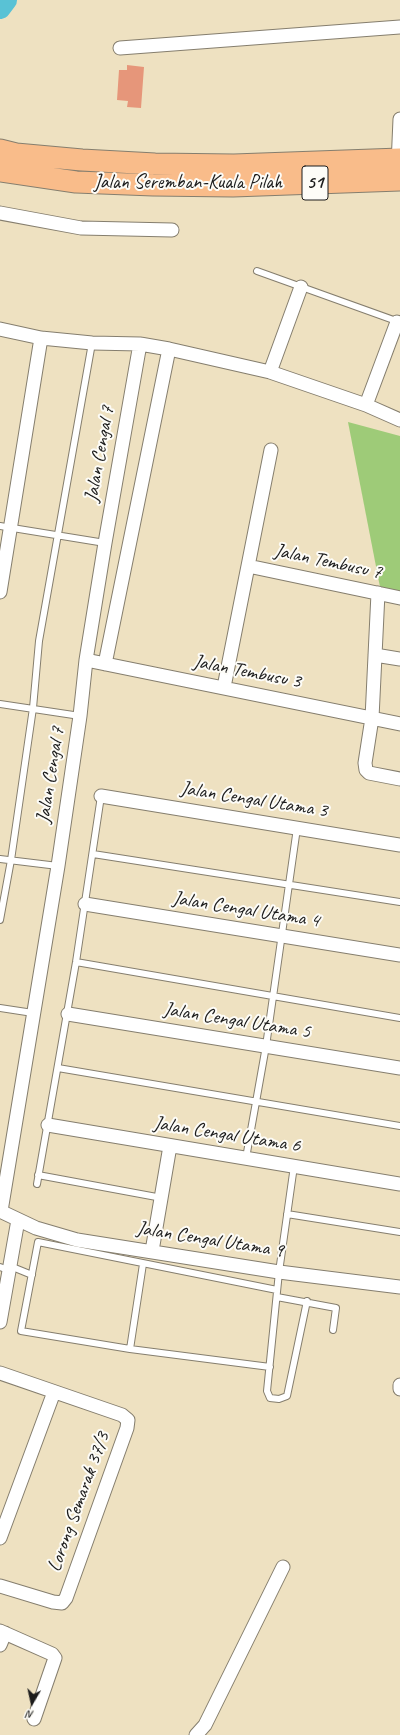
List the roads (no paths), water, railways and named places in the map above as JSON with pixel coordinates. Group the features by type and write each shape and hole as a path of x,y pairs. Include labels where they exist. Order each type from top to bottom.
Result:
{"highway":[{"name":"Jalan Seremban-Kuala Pilah","path":"0,150 16,154 82,160 155,164 234,165 399,159"},
{"name":"Jalan Seremban-Kuala Pilah","path":"0,171 76,182 153,185 233,186 399,180"}],"street":[{"path":"120,48 400,27"},
{"path":"399,180 400,119"},
{"path":"0,213 81,228 172,230"},
{"path":"270,372 301,287"},
{"path":"366,405 398,322"},
{"path":"0,329 41,338 92,343 140,344 169,349 270,372 366,405 400,420"},
{"path":"0,592 5,526 41,338"},
{"name":"Jalan Cengal 7","path":"1,1211 58,866 80,716 86,660 140,344"},
{"path":"105,664 169,349"},
{"path":"224,687 271,450"},
{"name":"Jalan Tembusu 7","path":"248,566 400,598"},
{"path":"378,593 372,718 365,763 366,770 369,773 400,779"},
{"path":"375,655 400,658"},
{"name":"Jalan Tembusu 3","path":"86,660 400,724"},
{"name":"Jalan Cengal Utama 3","path":"101,796 400,845"},
{"name":"Jalan Cengal Utama 4","path":"85,904 400,955"},
{"name":"Jalan Cengal Utama 5","path":"68,1014 400,1068"},
{"name":"Jalan Cengal Utama 6","path":"48,1125 400,1184"},
{"path":"152,1251 170,1146"},
{"name":"Jalan Cengal Utama 9","path":"1,1211 36,1228 78,1240 279,1272 400,1287"},
{"path":"0,1322 6,1268 18,1220"},
{"path":"0,1373 54,1392 0,1538"},
{"name":"Lorong Semarak 37/3","path":"0,1586 53,1602 62,1603 66,1598 127,1428 128,1420 122,1415 54,1392"},
{"path":"196,1735 205,1724 283,1567"},
{"path":"2,1636 52,1654 55,1658 34,1719"}],"lane":[{"path":"257,271 398,322"},
{"path":"0,920 11,860 33,708 39,641 92,343"},
{"path":"5,526 105,543"},
{"path":"0,704 80,716"},
{"path":"37,1184 68,1014 101,796"},
{"path":"246,1158 274,996 297,828"},
{"path":"93,854 400,902"},
{"path":"0,859 58,866"},
{"path":"76,962 400,1018"},
{"path":"0,1008 33,1013"},
{"path":"58,1068 400,1126"},
{"path":"294,1166 277,1290 267,1391 270,1398 279,1399 287,1396 308,1301"},
{"path":"38,1175 162,1198"},
{"path":"287,1214 400,1232"},
{"path":"270,1367 130,1349 21,1331 38,1242 277,1290"},
{"path":"130,1349 143,1264"},
{"path":"6,1268 32,1275"},
{"path":"277,1297 308,1301 336,1308 333,1330"}],"waterway":[{"path":"0,8 6,0"}]}
